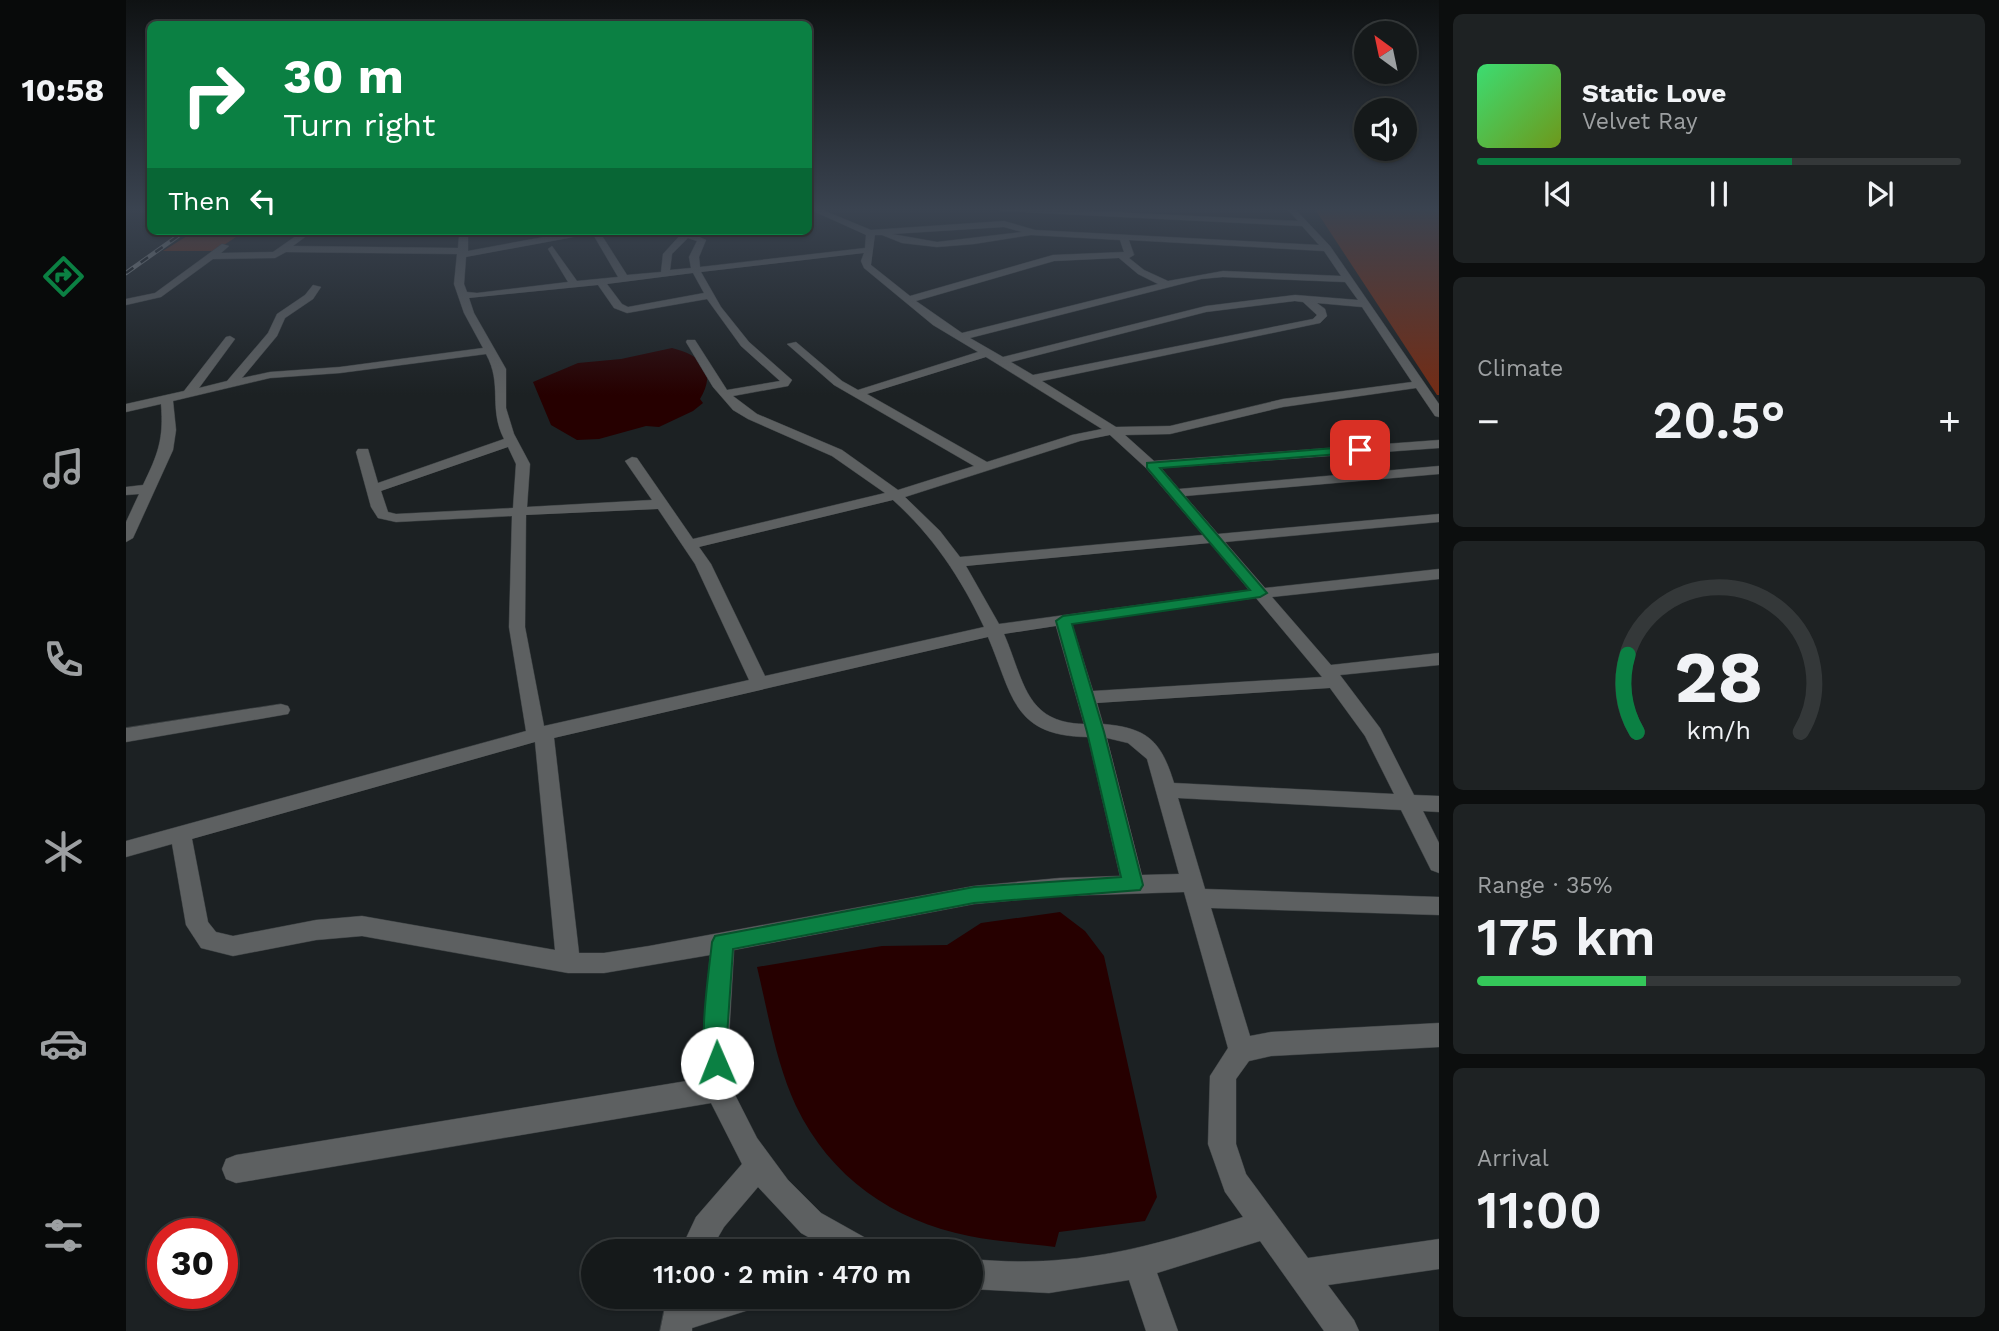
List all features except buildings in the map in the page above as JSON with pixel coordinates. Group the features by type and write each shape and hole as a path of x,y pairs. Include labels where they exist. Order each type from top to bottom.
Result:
{"street":[{"path":"126,302 158,295 192,271"},
{"path":"461,271 460,284 469,313 499,369 502,380 500,408 523,464 517,627 540,734 568,963"},
{"path":"566,271 575,285"},
{"path":"621,271 625,279"},
{"path":"463,294 496,295 695,271"},
{"path":"696,271 745,344 786,380 775,388 725,394"},
{"path":"873,271 960,337 1033,379 1112,430 1151,466 1331,677 1373,733 1439,864"},
{"path":"908,300 1008,271"},
{"path":"1139,271 1166,284"},
{"path":"1343,271 1439,413"},
{"path":"960,337 1166,284 1223,274 1348,279"},
{"path":"1033,379 1316,321 1322,316 1321,311 1285,276"},
{"path":"601,282 618,306 627,310 710,295"},
{"path":"232,383 274,334 281,316 309,297 316,287"},
{"path":"1002,361 1206,309 1270,299 1366,304"},
{"path":"189,393 230,339"},
{"path":"691,342 725,394 737,407 754,417 804,436 852,461 897,495 940,538 957,562 994,630 1031,712 1048,726 1071,731 1124,734 1142,743 1156,755 1241,1049"},
{"path":"792,344 822,372 856,394 984,466"},
{"path":"126,408 270,375 340,370 489,350"},
{"path":"856,394 988,353"},
{"path":"691,544 897,495 984,466 1112,430 1170,430 1283,403 1421,384"},
{"path":"126,538 169,439 167,399"},
{"path":"373,489 512,441"},
{"path":"1151,466 1439,444"},
{"path":"363,452 383,515 396,518 663,504"},
{"path":"632,461 691,544 713,583 760,684"},
{"path":"1176,493 1439,470"},
{"path":"126,491 148,489"},
{"path":"957,562 1439,518"},
{"path":"126,849 540,734 994,630 1260,593 1439,574"},
{"path":"1063,621 1096,732 1133,885"},
{"path":"1086,698 1331,677 1438,660"},
{"path":"126,735 281,710"},
{"path":"1167,790 1439,804"},
{"path":"181,834 197,925 209,941 233,946 316,930 362,926 568,963 604,963 974,895 1060,887 1133,885 1439,906"},
{"path":"723,942 716,1036 718,1089 747,1148 778,1190 811,1223 839,1239"},
{"path":"1343,1331 1235,1182 1222,1144 1223,1076 1241,1049 1271,1044 1439,1035"},
{"path":"236,1169 718,1089"},
{"path":"700,1239 759,1165"},
{"path":"983,1275 1045,1280 1107,1273 1265,1225"},
{"path":"1300,1274 1439,1254"},
{"path":"1139,1264 1162,1331"},
{"path":"679,1315 701,1309"}],"shaded area":[{"path":"1356,271 1439,271 1437,395"},
{"path":"672,348 691,355 703,365 706,372 705,389 700,399 703,403 693,411 659,427 646,426 599,439 577,440 551,425 533,382 578,363 621,359"},
{"path":"1060,912 1085,931 1104,956 1157,1197 1145,1221 1059,1232 1055,1247 969,1236 941,1229 890,1207 867,1192 827,1154 796,1106 778,1055 757,967 882,946 947,945 981,923"}],"route":[{"path":"717,1063 716,1036 723,942 974,895 1060,887 1133,885 1096,732 1063,621 1260,593 1151,466 1360,450"}]}
